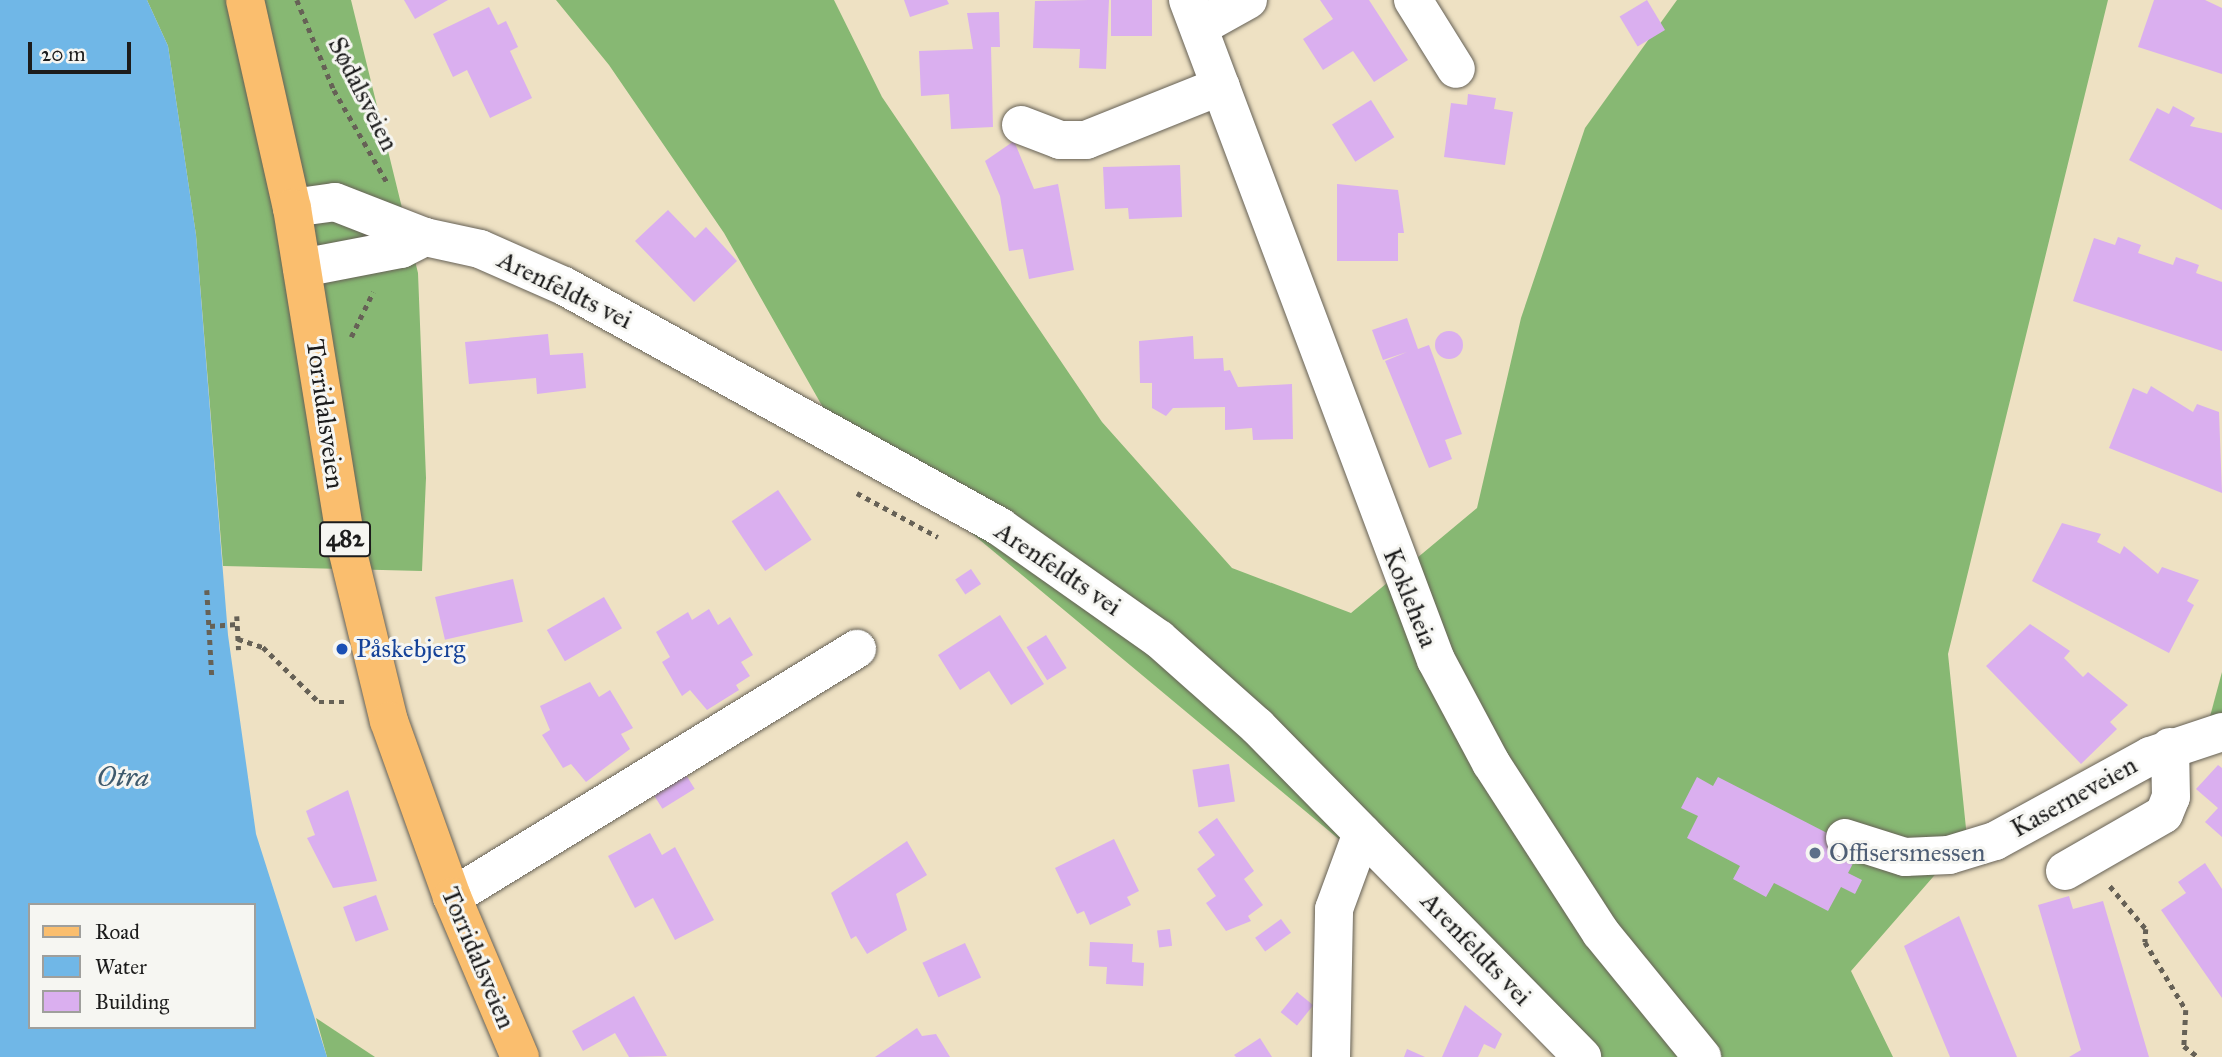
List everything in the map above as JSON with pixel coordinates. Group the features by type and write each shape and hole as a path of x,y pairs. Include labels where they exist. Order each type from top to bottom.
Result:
{"main road":[{"name":"Torridalsveien","path":"245,0 292,208 336,495 382,694 452,897 520,1057"}],"street":[{"path":"1193,14 1248,0"},
{"path":"1413,0 1456,69"},
{"name":"Kokleheia","path":"1193,14 1436,660 1551,858 1601,933 1702,1057"},
{"path":"1021,125 1060,140 1086,140 1221,86"},
{"name":"Arenfeldts vei","path":"292,208 335,202 425,237 480,249 565,286 1000,527 1158,639 1363,833 1582,1057"},
{"path":"302,268 401,249 425,237"},
{"path":"452,897 857,649"},
{"name":"Kaserneveien","path":"1845,838 1905,857 1949,855 1995,841 2171,747 2222,732"},
{"path":"2078,863 2164,814 2171,797 2171,747"},
{"path":"1331,1057 1334,909 1363,833"}],"path":[{"name":"Sødalsveien","path":"296,0 334,90 392,189"},
{"path":"350,348 362,304 381,285"},
{"path":"848,486 896,518 951,541"},
{"path":"207,590 212,678"},
{"path":"237,616 239,650"},
{"path":"210,626 237,624"},
{"path":"238,639 263,646 320,702 382,694"},
{"path":"2078,863 2146,929 2145,942 2186,1010 2184,1046 2198,1057"}],"green space":[{"path":"147,0 351,0 418,273 426,478 422,571 223,566 196,235 168,46"},
{"path":"556,0 834,0 882,97 1102,422 1232,568 1351,613 1477,508 1521,318 1585,128 1677,0 2108,0 1948,654 1967,838 1851,971 1893,1057 1569,1057 1442,925 825,411 724,233 609,65"},
{"path":"2222,672 2222,732 2205,735"},
{"path":"316,1018 375,1057 327,1057"}],"water":[{"name":"Otra","path":"0,0 147,0 168,46 196,235 228,635 256,834 327,1057 0,1057"}],"building":[{"path":"404,0 448,0 415,19"},
{"path":"904,0 947,0 949,4 910,17"},
{"path":"1109,0 1106,69 1079,68 1080,49 1033,48 1035,1"},
{"path":"1111,0 1152,0 1152,36 1111,36"},
{"path":"1320,0 1369,0 1408,60 1374,82 1353,51 1323,70 1303,39 1333,19"},
{"path":"1647,0 1665,30 1638,46 1620,16"},
{"path":"2154,0 2205,0 2222,8 2222,74 2138,47"},
{"path":"489,7 498,25 506,21 518,47 510,51 532,98 490,118 467,70 453,77 433,34"},
{"path":"999,12 1000,47 991,47 993,127 951,129 949,94 921,96 919,51 973,49 967,13"},
{"path":"1468,94 1496,98 1494,109 1513,112 1505,165 1444,157 1451,103 1467,105"},
{"path":"1371,100 1394,137 1355,162 1332,124"},
{"path":"2173,106 2195,118 2190,126 2222,133 2222,210 2129,160 2157,108 2169,114"},
{"path":"1014,141 1034,189 1058,184 1074,270 1029,279 1023,249 1009,251 1000,196 985,161"},
{"path":"1180,165 1182,217 1129,219 1128,208 1105,209 1103,167"},
{"path":"1337,184 1398,190 1404,233 1398,233 1398,261 1337,261"},
{"path":"668,210 695,238 706,227 737,261 694,302 635,241"},
{"path":"2118,237 2141,245 2138,253 2173,265 2176,257 2199,265 2196,273 2222,282 2222,351 2073,301 2094,238 2115,245"},
{"path":"1407,318 1418,349 1429,345 1462,434 1445,440 1452,459 1429,468 1385,361 1407,352 1383,360 1372,330"},
{"path":"1449,331 1459,335 1463,345 1459,355 1449,359 1439,355 1435,345 1439,335"},
{"path":"548,334 550,355 583,353 586,388 537,394 536,378 469,384 465,342"},
{"path":"1193,336 1194,359 1223,358 1224,371 1230,370 1238,387 1292,384 1293,439 1253,440 1252,428 1225,430 1225,407 1173,408 1166,416 1152,408 1152,383 1140,383 1139,341"},
{"path":"2151,386 2193,412 2197,404 2219,412 2222,493 2109,448 2133,388 2147,394"},
{"path":"778,490 812,540 765,571 732,521"},
{"path":"2062,523 2101,534 2097,542 2120,554 2124,546 2158,574 2162,567 2199,580 2187,601 2194,605 2169,653 2032,581"},
{"path":"971,569 981,584 965,595 955,580"},
{"path":"513,579 523,622 445,640 435,597"},
{"path":"604,597 622,628 565,661 547,630"},
{"path":"709,609 718,625 730,617 753,655 741,662 750,676 736,685 739,690 707,710 690,690 682,696 662,662 670,657 656,632 688,612 692,620"},
{"path":"1000,615 1044,684 1011,705 989,671 960,690 938,655"},
{"path":"2030,624 2070,651 2064,658 2083,677 2088,672 2128,705 2110,722 2117,729 2081,764 1986,666"},
{"path":"1046,635 1067,668 1047,680 1026,647"},
{"path":"590,682 599,697 610,690 633,728 621,734 630,749 586,782 571,764 563,768 542,735 550,730 540,706"},
{"path":"1229,764 1235,802 1198,807 1192,770"},
{"path":"2218,765 2222,768 2222,837 2205,822 2218,808 2196,789"},
{"path":"683,770 695,789 662,809 651,790"},
{"path":"1697,777 1713,786 1718,777 1860,850 1848,873 1862,880 1855,894 1841,887 1828,911 1774,883 1766,897 1733,879 1740,866 1687,838 1698,816 1681,808"},
{"path":"348,790 377,881 333,888 307,838 315,835 306,811"},
{"path":"1217,818 1254,871 1244,879 1263,905 1248,916 1251,921 1226,931 1206,903 1216,896 1197,869 1215,855 1198,832"},
{"path":"650,833 662,855 675,847 714,920 675,940 653,898 635,908 608,856"},
{"path":"1114,839 1139,891 1127,897 1131,905 1090,925 1084,911 1077,914 1055,868"},
{"path":"907,841 927,875 896,894 907,930 867,954 856,936 851,939 831,893"},
{"path":"2205,863 2222,889 2222,998 2161,910 2186,893 2178,882"},
{"path":"376,895 389,930 356,942 343,907"},
{"path":"2069,896 2073,909 2103,901 2149,1057 2069,1057 2081,1050 2038,905"},
{"path":"1959,916 2017,1057 1950,1057 1904,946"},
{"path":"1281,919 1291,933 1265,952 1255,938"},
{"path":"1170,929 1172,946 1159,947 1157,931"},
{"path":"1090,942 1133,944 1132,962 1144,963 1143,986 1106,984 1107,967 1089,966"},
{"path":"965,943 981,977 938,997 922,963"},
{"path":"1297,992 1313,1005 1297,1025 1281,1012"},
{"path":"634,996 667,1056 629,1057 615,1033 583,1051 572,1031"},
{"path":"1465,1005 1502,1034 1495,1049 1484,1044 1478,1057 1442,1057"},
{"path":"917,1028 922,1036 936,1034 950,1057 875,1057"},
{"path":"1260,1038 1272,1057 1234,1055"},
{"path":"1407,1049 1425,1057 1404,1057"}],"place":[{"name":"Påskebjerg","path":"342,649"},
{"name":"Offisersmessen","path":"1815,853"}]}
